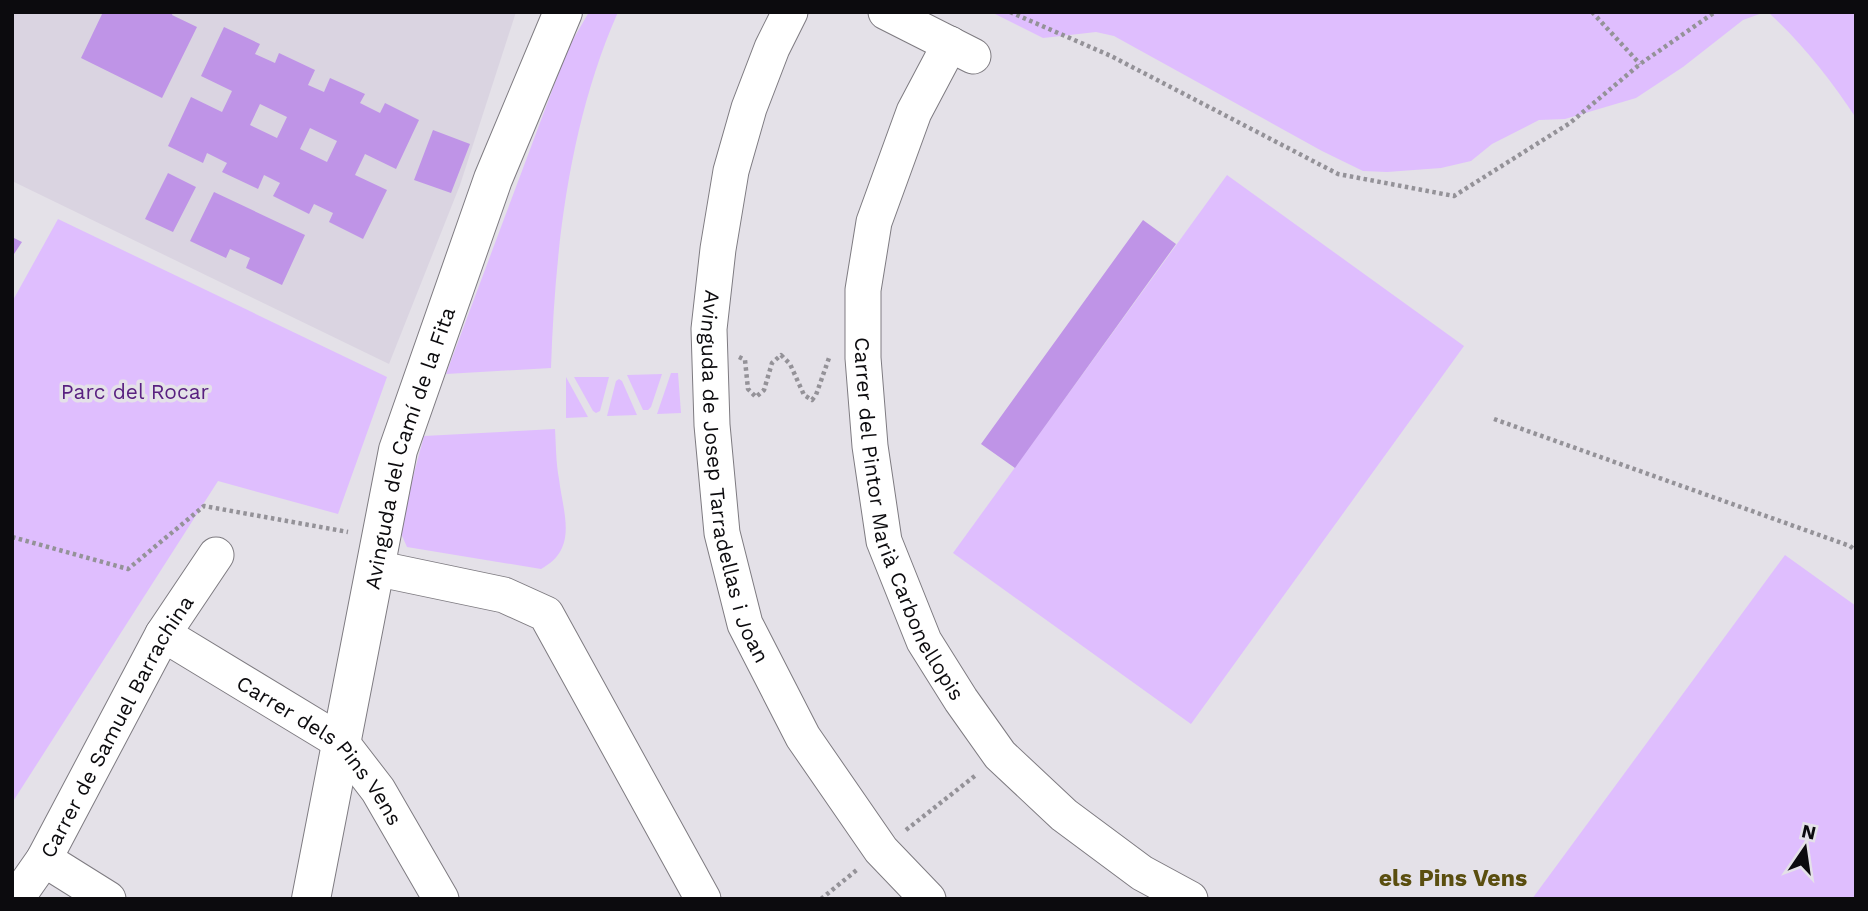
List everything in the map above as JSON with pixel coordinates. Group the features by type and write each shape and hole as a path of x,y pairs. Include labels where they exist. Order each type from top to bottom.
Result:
{"street":[{"name":"Avinguda del Camí de la Fita","path":"311,899 398,450 493,179 563,12"},
{"name":"Avinguda de Josep Tarradellas i Joan","path":"790,12 772,48 749,108 731,171 718,249 709,329 712,425 722,533 746,624 803,737 881,850 928,899"},
{"name":"Carrer del Pintor Marià Carbonellopis","path":"886,12 961,50 914,112 874,222 863,290 863,355 870,446 884,541 923,641 1000,755 1064,815 1142,873 1190,899"},
{"name":"Carrer de Samuel Barrachina","path":"16,899 44,859 163,634 216,555"},
{"path":"375,568 504,595 546,614 703,899"},
{"name":"Carrer dels Pins Vens","path":"163,634 341,742 378,790 441,899"},
{"path":"44,859 108,899"}],"path":[{"path":"1010,12 1111,57 1338,174 1454,196 1570,123 1640,64 1715,12"},
{"path":"1592,12 1640,64"},
{"path":"710,358 736,355 745,360 748,389 756,397 764,390 772,363 782,355 790,364 804,395 812,400 830,358 838,354 863,355"},
{"path":"1494,419 1850,546 1856,551"},
{"path":"12,537 128,569 204,506 348,532"},
{"path":"821,899 1000,755"}],"shaded area":[{"path":"12,12 516,12 460,185 389,364 12,181"}],"green space":[{"path":"589,12 618,12 601,54 576,142 556,277 551,368 446,374 568,48"},
{"path":"991,12 1765,12 1743,20 1683,67 1636,98 1565,119 1539,120 1492,144 1471,161 1441,168 1387,172 1363,171 1322,151 1114,36 1096,32 1043,38"},
{"path":"1768,12 1856,12 1856,118 1815,62"},
{"path":"1227,175 1464,346 1191,724 953,553"},
{"name":"Parc del Rocar","path":"58,219 387,377 338,514 218,481 12,803 12,302"},
{"path":"671,373 678,373 681,413 657,414"},
{"path":"662,374 651,407 643,410 627,375"},
{"path":"566,377 588,417 566,418"},
{"path":"574,377 609,377 600,411 593,411"},
{"path":"619,379 637,415 607,416 616,381"},
{"path":"555,429 557,467 566,529 560,551 553,561 541,569 407,547 399,529 424,436"},
{"path":"1785,555 1856,606 1856,899 1532,899"}],"building":[{"path":"103,12 173,12 172,15 197,27 162,98 81,58"},
{"path":"224,27 260,44 255,54 275,63 279,53 315,70 308,85 324,92 330,78 365,94 360,103 380,113 385,103 419,120 396,169 365,154 355,175 387,190 363,239 329,222 333,213 314,204 309,214 273,196 280,183 264,175 258,189 222,172 227,163 207,153 203,163 168,146 191,97 222,112 232,91 201,76","holes":["260,104 287,117 277,138 250,125","310,128 337,141 327,162 300,149"]},
{"path":"433,130 470,144 451,193 414,180"},
{"path":"168,173 196,187 173,232 145,219"},
{"path":"214,192 305,235 282,285 246,268 250,258 230,249 226,258 190,241"},
{"path":"1143,220 1176,244 1015,468 981,444"},
{"path":"12,237 22,242 12,257"}],"district":[{"name":"els Pins Vens","path":"1453,878"}]}
